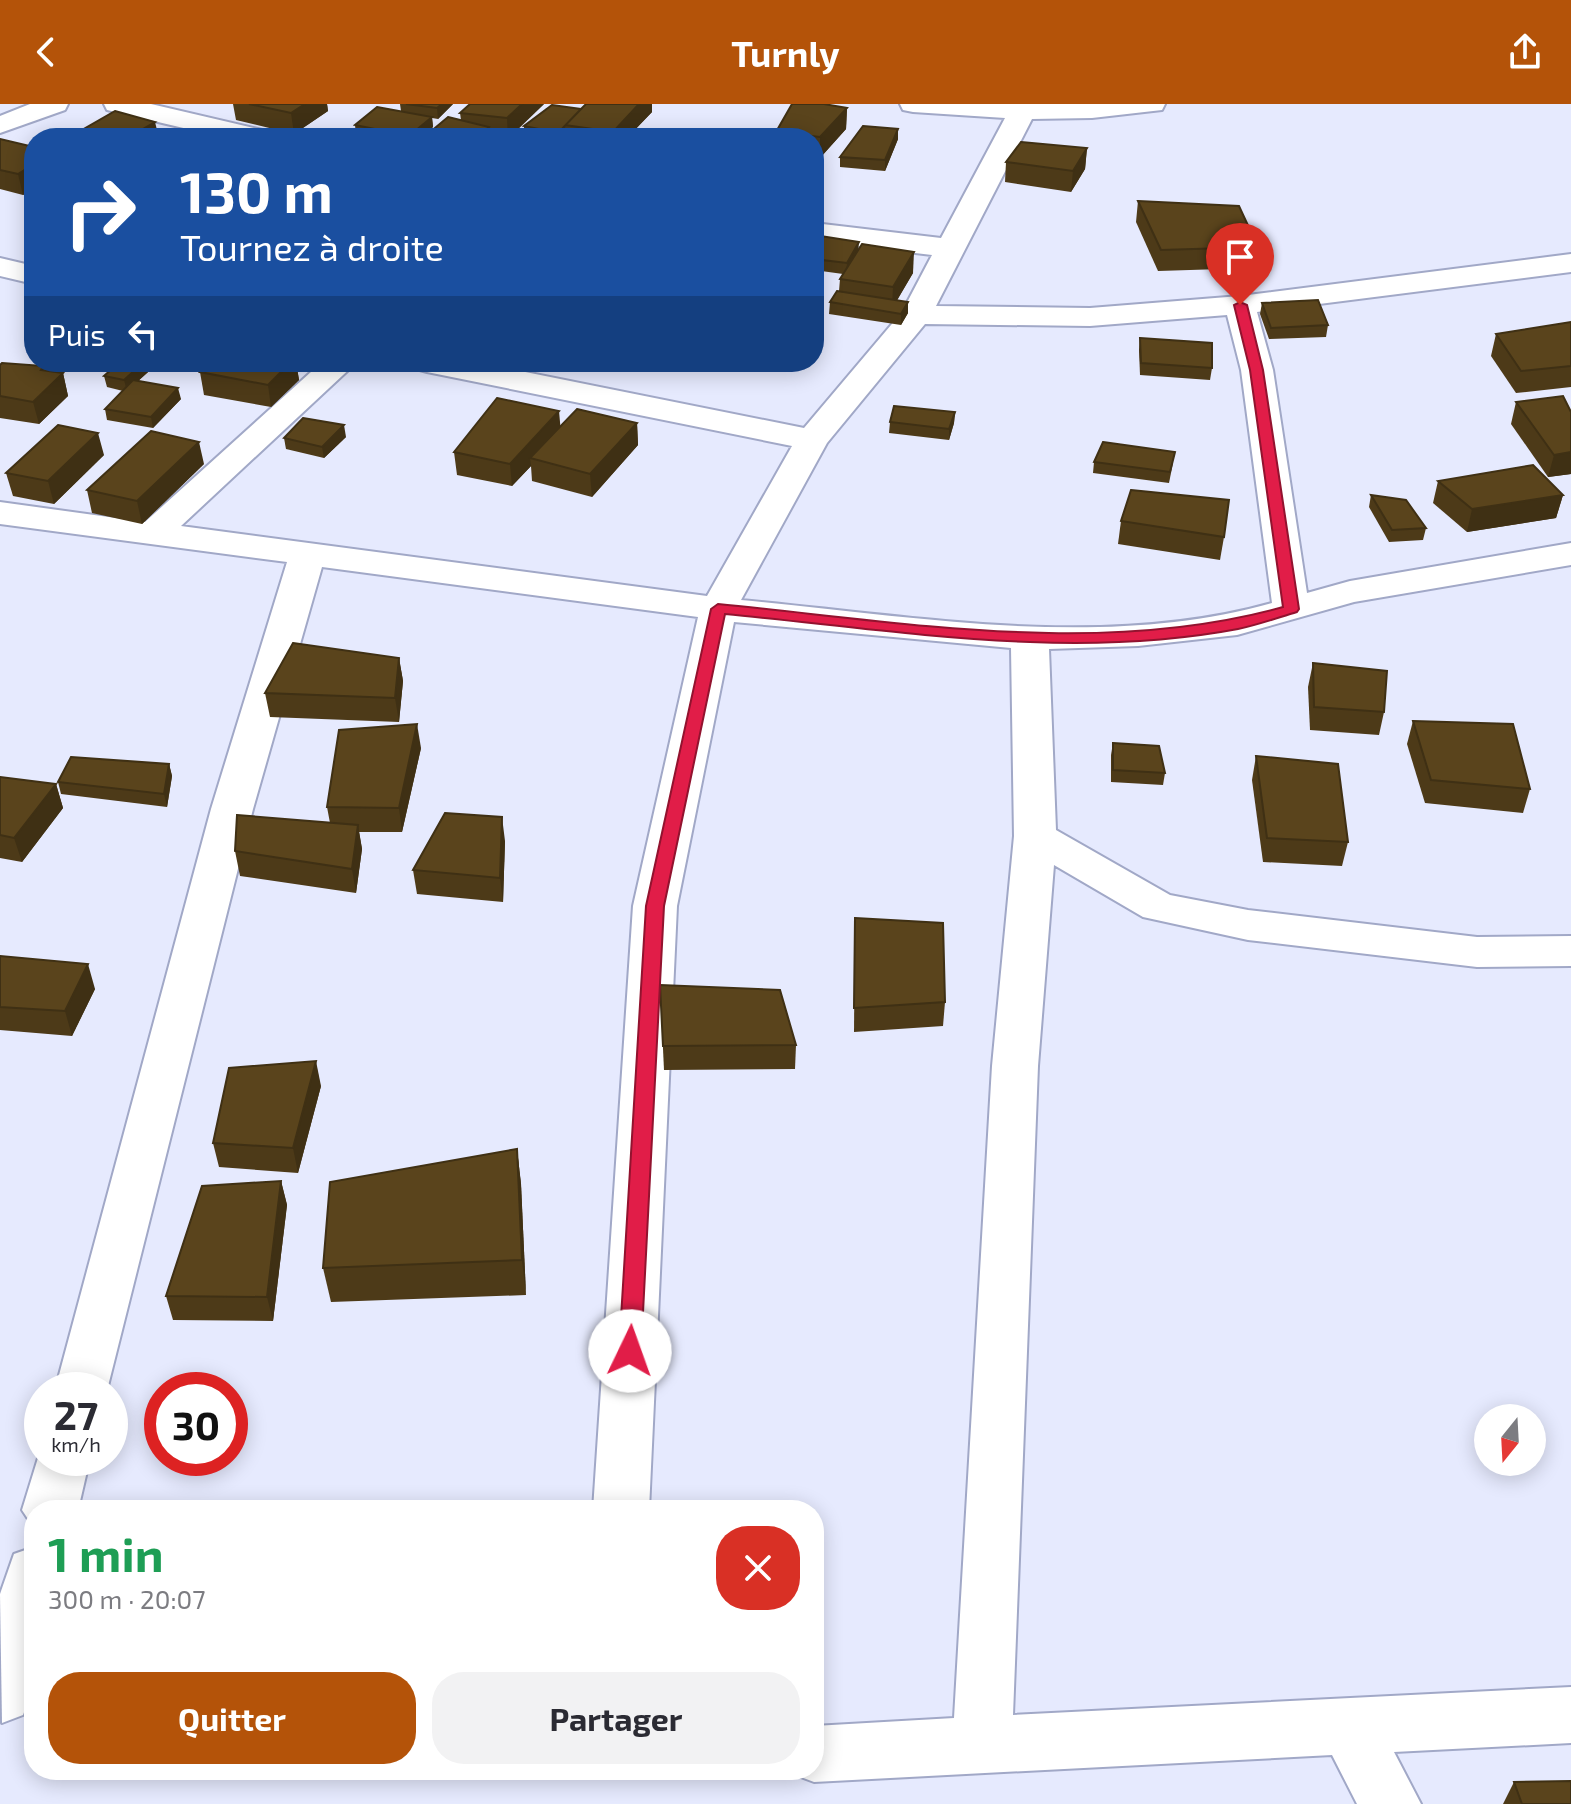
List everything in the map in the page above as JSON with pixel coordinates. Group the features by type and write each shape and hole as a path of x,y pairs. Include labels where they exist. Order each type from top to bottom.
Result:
{"street":[{"path":"0,125 55,104"},
{"path":"117,104 219,128"},
{"path":"913,104 1022,112 1103,111 1152,104"},
{"path":"622,1500 655,906 718,609 812,440 916,315 948,248 1022,112"},
{"path":"824,233 948,248"},
{"path":"916,315 1090,317 1240,305 1571,263"},
{"path":"0,267 24,273"},
{"path":"1240,305 1257,370 1291,609"},
{"path":"153,533 330,372"},
{"path":"476,372 812,440"},
{"path":"0,513 718,609 1030,638 1138,635 1237,624 1350,592 1571,554"},
{"path":"86,1372 232,809 308,554"},
{"path":"982,1744 1015,1066 1035,836 1030,638"},
{"path":"1035,836 1158,907 1248,925 1477,952 1571,951"},
{"path":"52,1500 58,1476"},
{"path":"12,1697 24,1629"},
{"path":"824,1753 1571,1715"},
{"path":"1348,1726 1390,1804"}],"building":[{"path":"249,104 305,104 291,113"},
{"path":"406,104 442,104 437,108"},
{"path":"470,104 522,104 507,118 460,113"},
{"path":"586,104 639,104 617,128 565,125"},
{"path":"792,104 847,108 824,133 824,128 778,128"},
{"path":"552,105 581,109 563,128 524,126"},
{"path":"377,107 432,117 419,128 355,125"},
{"path":"115,111 155,122 144,128 85,128"},
{"path":"448,117 489,127 488,128 435,128"},
{"path":"863,126 898,129 885,160 840,157"},
{"path":"0,139 24,145 24,170 18,174 0,170"},
{"path":"1021,142 1087,148 1073,171 1006,162"},
{"path":"1138,201 1239,206 1258,247 1161,250"},
{"path":"824,237 859,242 847,263 824,260"},
{"path":"862,244 914,252 893,287 840,279"},
{"path":"837,291 908,302 901,314 830,302"},
{"path":"1318,300 1328,325 1271,328 1262,303"},
{"path":"1571,322 1571,366 1521,371 1496,334"},
{"path":"1140,338 1212,343 1212,368 1141,363"},
{"path":"0,365 24,365 24,372 63,373 33,402 0,396"},
{"path":"109,372 133,372 124,380 104,376"},
{"path":"200,372 281,372 268,385"},
{"path":"133,380 178,388 151,417 105,409"},
{"path":"1563,396 1571,412 1571,452 1554,455 1516,402"},
{"path":"497,398 559,411 510,464 454,452"},
{"path":"894,406 955,412 949,429 890,422"},
{"path":"577,409 637,423 590,474 530,458"},
{"path":"303,418 344,425 322,447 284,438"},
{"path":"58,425 98,433 48,481 6,473"},
{"path":"151,431 199,442 137,501 87,490"},
{"path":"1103,442 1175,452 1170,472 1094,462"},
{"path":"1533,465 1563,495 1472,509 1438,481"},
{"path":"1131,490 1229,500 1224,537 1121,521"},
{"path":"1371,495 1406,500 1426,528 1392,530"},
{"path":"293,643 399,658 395,698 265,693"},
{"path":"1313,663 1387,671 1384,712 1314,707"},
{"path":"1413,721 1513,724 1530,789 1431,780"},
{"path":"417,724 399,808 327,807 339,730"},
{"path":"1113,743 1159,746 1165,773 1113,770"},
{"path":"1256,756 1338,764 1348,842 1267,838"},
{"path":"71,757 169,764 164,794 58,782"},
{"path":"0,777 56,784 14,838 0,835"},
{"path":"445,813 502,817 500,878 413,870"},
{"path":"237,815 358,825 352,869 235,851"},
{"path":"855,918 943,923 945,1002 854,1008"},
{"path":"0,956 88,964 65,1011 0,1007"},
{"path":"660,985 780,990 796,1045 663,1046"},
{"path":"316,1061 293,1148 213,1143 229,1068"},
{"path":"517,1149 522,1260 323,1268 330,1182"},
{"path":"281,1181 267,1297 166,1296 202,1186"},
{"path":"1571,1781 1571,1804 1522,1804 1514,1782"}],"route":[{"path":"630,1351 655,906 718,609 1030,638 1138,635 1188,630 1237,624 1291,609 1257,370 1240,305"}]}
